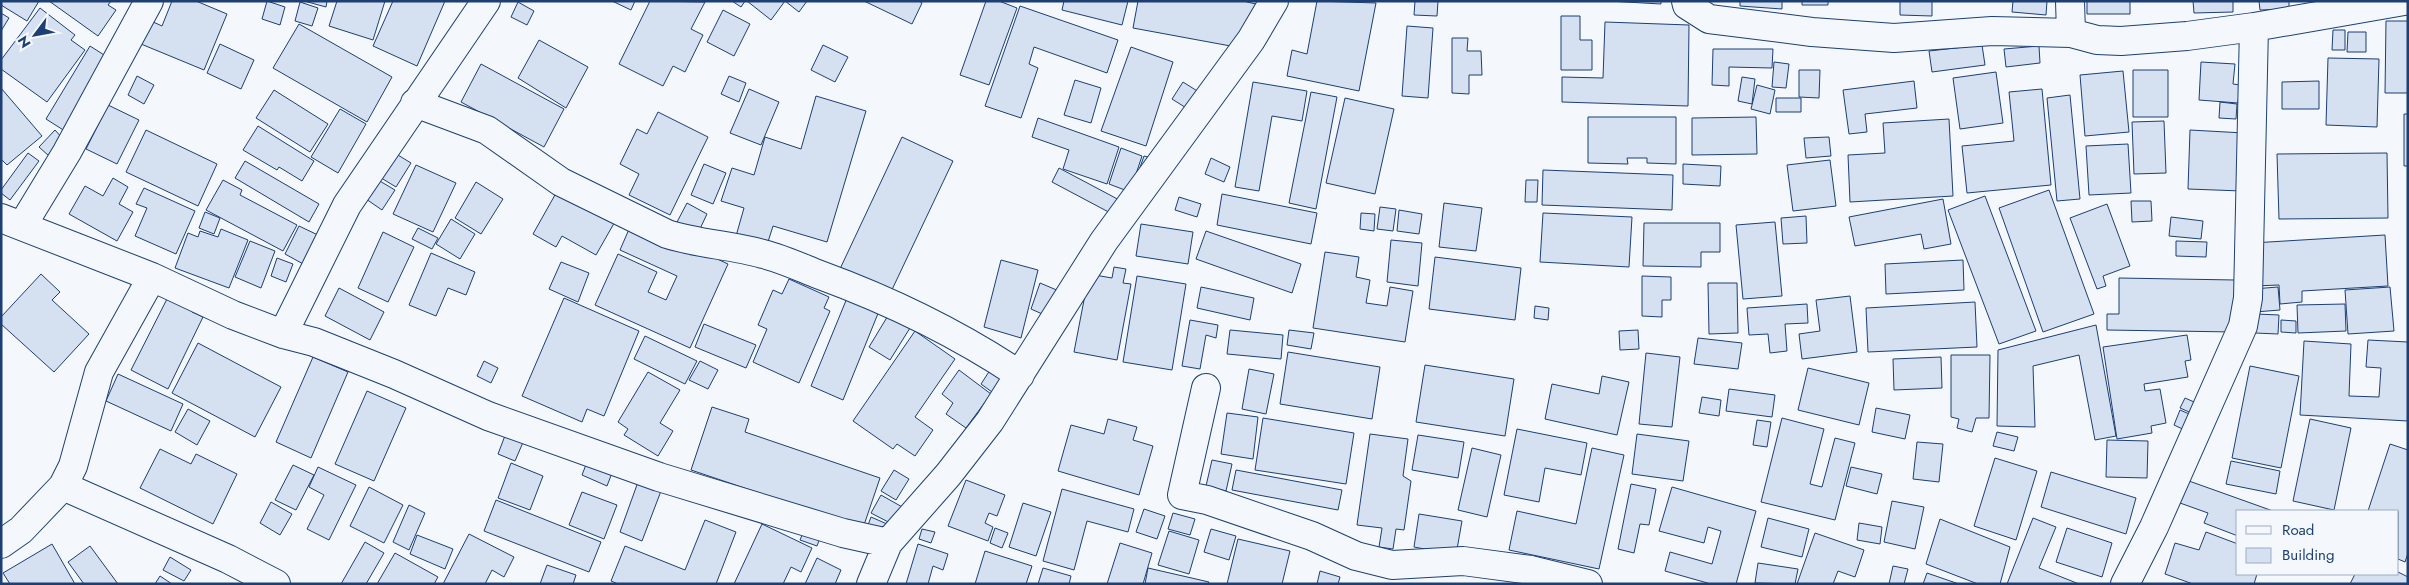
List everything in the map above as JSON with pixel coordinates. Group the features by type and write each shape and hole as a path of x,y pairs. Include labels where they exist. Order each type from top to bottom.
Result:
{"street":[{"path":"149,1 67,152 12,222 152,277 233,315 283,334 314,342 394,374 488,416 640,471 843,534 888,543"},
{"path":"283,334 347,205 486,1"},
{"path":"871,584 888,543 948,475 990,421 1104,241 1251,40 1274,1"},
{"path":"1686,1 1687,5 1709,19 1812,32 1894,38 1992,31 2071,33 2097,40 2121,41 2188,36 2254,27 2404,1"},
{"path":"2070,1 2071,33"},
{"path":"2125,584 2154,527 2243,326 2248,298 2254,27"},
{"path":"415,103 487,130 561,182 667,234 766,255 865,292 932,322 981,349 1020,374"},
{"path":"1,544 21,530 63,486 73,466 99,372 152,277"},
{"path":"1206,388 1182,495 1216,503 1312,536 1390,574 1463,561 1531,570 1588,584"},
{"path":"63,486 228,559 276,584"}],"building":[{"path":"1,1 39,1 27,21 1,5"},
{"path":"49,1 111,1 108,5 116,10 98,36"},
{"path":"172,1 196,1 227,14 204,70 141,44 151,21 162,26"},
{"path":"267,1 285,7 280,25 262,19"},
{"path":"304,1 327,1 326,7"},
{"path":"337,1 385,1 373,40 329,26"},
{"path":"393,1 445,1 417,66 373,46"},
{"path":"612,1 635,1 631,10"},
{"path":"650,1 705,2 691,29 703,35 685,72 673,66 663,86 619,64"},
{"path":"732,1 745,1 741,7"},
{"path":"747,1 785,1 771,20"},
{"path":"785,1 807,1 799,12"},
{"path":"864,1 919,1 922,3 912,24"},
{"path":"986,1 999,1 1017,8 989,85 960,75"},
{"path":"1064,1 1128,1 1122,25 1062,10"},
{"path":"1138,1 1243,1 1260,5 1236,47 1133,28"},
{"path":"1317,1 1376,3 1359,91 1287,76 1292,50 1307,54"},
{"path":"1415,1 1438,1 1437,16 1414,15"},
{"path":"1608,1 1661,1 1661,4"},
{"path":"1740,1 1782,1 1782,9 1740,6"},
{"path":"1802,1 1828,1 1828,5 1802,5"},
{"path":"1900,1 1932,1 1932,16 1900,15"},
{"path":"2013,1 2047,1 2046,15 2012,12"},
{"path":"2087,1 2130,1 2130,14 2087,14"},
{"path":"2193,1 2233,1 2233,12 2194,13"},
{"path":"2259,1 2289,1 2289,9 2260,10"},
{"path":"300,2 318,8 312,26 295,21"},
{"path":"518,2 534,11 527,25 511,17"},
{"path":"1020,6 1118,40 1107,73 1034,47 1029,64 1038,68 1021,118 985,106"},
{"path":"40,8 75,35 71,40 85,50 47,102 1,69 1,60"},
{"path":"723,10 750,24 734,56 707,42"},
{"path":"1,13 9,18 1,31"},
{"path":"1561,16 1580,16 1580,40 1592,40 1592,70 1561,70"},
{"path":"2386,21 2408,21 2408,93 2385,93"},
{"path":"1605,22 1689,25 1688,106 1562,102 1562,77 1603,78"},
{"path":"299,24 392,77 367,122 273,68"},
{"path":"1407,26 1433,28 1428,98 1402,96"},
{"path":"2333,30 2345,30 2345,50 2332,50"},
{"path":"2348,32 2366,32 2366,52 2347,52"},
{"path":"1452,38 1468,38 1467,51 1481,51 1482,75 1469,75 1469,94 1452,93"},
{"path":"539,40 588,67 566,108 518,78"},
{"path":"220,44 254,60 241,89 207,73"},
{"path":"823,45 848,57 835,82 811,70"},
{"path":"1982,45 1985,65 1932,72 1929,51"},
{"path":"90,46 112,60 68,133 46,119"},
{"path":"2039,46 2040,63 2006,67 2004,49"},
{"path":"1131,47 1173,62 1146,146 1101,131"},
{"path":"1713,49 1773,49 1772,68 1729,67 1729,86 1712,85"},
{"path":"2328,58 2379,59 2377,127 2326,125"},
{"path":"1774,62 1789,64 1786,88 1772,87"},
{"path":"2201,62 2235,64 2233,84 2240,85 2238,103 2199,100"},
{"path":"481,64 564,109 544,147 461,102"},
{"path":"1799,70 1820,70 1819,98 1799,97"},
{"path":"2133,70 2168,70 2168,117 2133,117"},
{"path":"2123,71 2129,132 2085,136 2080,75"},
{"path":"1996,72 2003,123 1960,129 1953,78"},
{"path":"137,76 154,85 144,104 128,95"},
{"path":"729,76 746,83 739,102 721,94"},
{"path":"1742,77 1755,79 1752,104 1738,101"},
{"path":"1075,80 1101,88 1091,123 1064,115"},
{"path":"1914,81 1917,108 1865,114 1867,132 1849,134 1843,90"},
{"path":"2319,81 2319,109 2282,109 2282,82"},
{"path":"1183,82 1202,94 1191,111 1172,99"},
{"path":"1253,82 1307,91 1302,121 1272,116 1259,191 1235,187"},
{"path":"1757,85 1775,90 1770,114 1751,109"},
{"path":"1,88 42,136 7,165 1,159"},
{"path":"749,89 779,102 761,145 730,133"},
{"path":"2042,89 2051,185 1967,193 1962,146 2014,141 2009,92"},
{"path":"274,90 328,124 310,152 256,118"},
{"path":"1311,92 1337,97 1316,209 1289,203"},
{"path":"2070,95 2080,199 2057,201 2047,98"},
{"path":"816,96 866,111 827,242 773,226 767,245 736,236 744,208 721,201 732,168 754,175 765,137 801,149"},
{"path":"1345,98 1394,109 1375,194 1326,183"},
{"path":"1776,98 1801,98 1801,112 1776,112"},
{"path":"2220,102 2237,104 2236,119 2219,118"},
{"path":"108,105 139,120 117,164 86,149"},
{"path":"340,109 366,124 338,173 311,157"},
{"path":"658,112 708,137 670,215 629,195 639,174 620,164 637,129 647,134"},
{"path":"2404,114 2408,114 2408,166 2404,166"},
{"path":"1588,117 1676,117 1676,164 1647,163 1647,158 1627,158 1628,164 1588,163"},
{"path":"1756,117 1757,154 1692,155 1692,118"},
{"path":"1038,118 1119,147 1107,184 1063,169 1069,150 1032,137"},
{"path":"1949,119 1953,196 1850,202 1848,155 1885,153 1883,123"},
{"path":"2164,121 2166,173 2134,174 2132,122"},
{"path":"258,126 314,161 302,181 279,167 277,170 243,150"},
{"path":"55,130 64,140 49,156 39,147"},
{"path":"146,130 217,164 198,206 126,172"},
{"path":"2190,130 2244,133 2242,191 2188,189"},
{"path":"902,137 953,161 889,296 839,271"},
{"path":"1829,137 1831,156 1806,158 1804,138"},
{"path":"2128,144 2131,193 2089,195 2086,146"},
{"path":"1121,148 1142,156 1130,192 1109,184"},
{"path":"393,152 411,163 396,187 378,176"},
{"path":"28,153 39,161 10,200 1,193 1,190"},
{"path":"2387,153 2388,218 2279,219 2277,154"},
{"path":"1144,156 1155,159 1138,173"},
{"path":"1211,158 1230,167 1224,182 1205,174"},
{"path":"1830,160 1836,206 1793,211 1787,165"},
{"path":"245,161 319,204 309,222 235,178"},
{"path":"704,164 726,173 713,204 691,195"},
{"path":"1683,164 1721,166 1720,186 1683,184"},
{"path":"416,165 456,183 433,232 393,214"},
{"path":"1059,168 1125,203 1118,217 1052,182"},
{"path":"1543,170 1673,175 1672,210 1542,205"},
{"path":"113,178 128,187 119,204 133,212 117,241 69,214 85,186 103,196"},
{"path":"223,180 242,190 240,195 297,225 283,251 206,210"},
{"path":"378,180 395,190 382,210 366,199"},
{"path":"1526,180 1538,180 1537,202 1525,202"},
{"path":"476,182 503,199 481,234 455,218"},
{"path":"560,186 617,218 596,255 562,236 556,247 533,234"},
{"path":"144,188 195,211 176,254 135,236 147,208 136,204"},
{"path":"2049,190 2094,314 2043,332 1999,208"},
{"path":"1222,194 1317,213 1311,244 1217,225"},
{"path":"1985,196 2036,331 1999,344 1948,210"},
{"path":"1179,197 1201,204 1197,217 1175,210"},
{"path":"1943,199 1951,244 1924,249 1921,234 1855,246 1849,217"},
{"path":"2131,201 2151,201 2152,221 2132,222"},
{"path":"687,203 707,214 698,233 677,222"},
{"path":"1444,203 1482,208 1476,251 1439,247"},
{"path":"2107,204 2130,266 2103,276 2106,286 2097,289 2070,218"},
{"path":"1380,207 1396,209 1393,231 1377,229"},
{"path":"1399,210 1422,214 1419,234 1397,231"},
{"path":"205,212 220,218 214,234 199,228"},
{"path":"1361,213 1375,214 1374,231 1360,229"},
{"path":"1543,213 1632,217 1629,267 1540,262"},
{"path":"1806,216 1807,243 1783,244 1781,218"},
{"path":"2171,217 2203,221 2201,239 2169,236"},
{"path":"451,219 475,234 460,259 436,244"},
{"path":"633,220 728,264 690,348 595,305 618,254 657,272 648,292 666,300 677,276 620,250"},
{"path":"1775,222 1782,296 1743,299 1736,225"},
{"path":"1644,223 1720,223 1720,252 1701,252 1701,267 1643,266"},
{"path":"1141,224 1193,232 1188,264 1136,256"},
{"path":"299,226 320,236 305,265 285,254"},
{"path":"418,228 438,238 432,249 412,239"},
{"path":"221,229 248,240 229,288 175,268 188,233 198,237 200,231 218,237"},
{"path":"1206,231 1301,264 1292,293 1196,259"},
{"path":"383,232 414,247 388,302 358,288"},
{"path":"2385,235 2388,286 2302,291 2302,302 2280,304 2279,285 2254,286 2252,243"},
{"path":"1391,240 1422,243 1418,286 1387,282"},
{"path":"250,241 275,251 261,288 235,277"},
{"path":"2176,241 2207,242 2206,257 2176,256"},
{"path":"1325,252 1359,257 1356,277 1370,280 1366,303 1387,306 1390,287 1413,291 1405,342 1313,328"},
{"path":"431,253 475,272 466,295 448,288 436,316 409,305"},
{"path":"1435,257 1521,268 1515,320 1429,309"},
{"path":"277,258 293,264 286,282 271,276"},
{"path":"1001,260 1038,270 1021,338 984,327"},
{"path":"1963,260 1964,290 1886,294 1885,264"},
{"path":"561,262 589,273 578,302 549,289"},
{"path":"1114,267 1126,269 1123,283 1131,284 1117,360 1074,352 1089,274 1112,278"},
{"path":"41,274 60,292 52,300 89,334 54,372 1,324 1,317"},
{"path":"1137,276 1186,284 1172,370 1123,362"},
{"path":"1642,276 1671,277 1671,300 1662,300 1662,317 1642,316"},
{"path":"2119,278 2235,280 2235,332 2107,330 2107,314 2119,314"},
{"path":"789,279 829,297 824,308 830,311 799,383 753,362 767,329 758,325 773,290 782,294"},
{"path":"1040,283 1059,291 1049,317 1031,309"},
{"path":"1708,283 1737,283 1738,333 1709,334"},
{"path":"1201,287 1254,298 1250,320 1197,308"},
{"path":"2278,287 2280,310 2255,312 2253,289"},
{"path":"2390,287 2394,331 2348,334 2345,290"},
{"path":"339,288 384,312 370,340 325,316"},
{"path":"169,295 194,308 192,312 203,317 168,389 131,370"},
{"path":"1850,296 1857,352 1802,359 1799,334 1820,331 1816,300"},
{"path":"564,298 639,331 604,416 587,409 582,422 522,396"},
{"path":"847,298 879,311 843,400 811,386"},
{"path":"1975,302 1977,347 1868,352 1866,308"},
{"path":"1807,304 1808,323 1785,324 1787,351 1770,353 1768,334 1749,335 1747,308"},
{"path":"2345,304 2346,331 2298,333 2297,305"},
{"path":"1535,306 1549,308 1548,320 1534,318"},
{"path":"889,314 910,328 890,360 869,347"},
{"path":"2256,314 2279,315 2278,334 2255,333"},
{"path":"1190,320 1218,325 1216,338 1206,335 1200,369 1182,366"},
{"path":"2281,320 2296,321 2296,333 2281,332"},
{"path":"704,324 756,345 746,368 695,347"},
{"path":"2096,325 2116,436 2095,440 2079,355 2033,366 2035,427 1997,426 1998,350"},
{"path":"1230,330 1283,335 1281,359 1227,354"},
{"path":"1289,330 1314,333 1311,349 1287,345"},
{"path":"1638,330 1639,349 1620,350 1619,331"},
{"path":"915,331 955,359 915,417 933,430 915,456 897,444 893,449 853,421"},
{"path":"2187,335 2191,360 2185,361 2188,377 2144,384 2145,391 2160,389 2166,423 2151,426 2152,433 2117,439 2103,347"},
{"path":"645,336 697,361 685,384 634,359"},
{"path":"1698,338 1742,343 1738,369 1694,364"},
{"path":"2368,340 2408,342 2408,421 2300,415 2304,341 2351,344 2349,396 2379,397 2381,368 2366,367"},
{"path":"198,343 281,387 255,437 172,393"},
{"path":"1288,352 1380,367 1372,419 1280,404"},
{"path":"1646,353 1680,357 1672,427 1639,424"},
{"path":"1951,355 1990,355 1989,418 1976,418 1972,432 1957,428 1959,419 1951,417"},
{"path":"313,357 348,372 311,458 276,442"},
{"path":"1941,357 1942,388 1894,390 1893,359"},
{"path":"484,361 498,368 491,383 477,376"},
{"path":"700,361 718,370 708,389 689,380"},
{"path":"994,364 1005,371 992,392 981,384"},
{"path":"1425,365 1514,379 1505,436 1416,422"},
{"path":"2250,366 2299,376 2281,468 2232,458"},
{"path":"1808,368 1869,383 1859,425 1798,410"},
{"path":"1249,369 1274,374 1266,414 1242,409"},
{"path":"959,370 991,394 966,428 946,414 953,403 942,394"},
{"path":"648,372 680,390 660,423 673,431 658,456 624,435 628,429 618,422"},
{"path":"118,374 183,404 171,431 106,401"},
{"path":"1602,376 1629,382 1617,435 1545,419 1552,384 1599,394"},
{"path":"1729,389 1775,395 1772,417 1726,411"},
{"path":"367,391 406,408 374,481 335,464"},
{"path":"1702,397 1721,400 1719,416 1699,413"},
{"path":"2185,398 2201,405 2196,415 2180,408"},
{"path":"712,407 749,419 745,432 880,478 863,528 691,470"},
{"path":"1876,408 1910,415 1905,439 1872,432"},
{"path":"188,409 210,421 197,445 175,432"},
{"path":"2180,410 2196,417 2189,432 2174,425"},
{"path":"1227,413 1258,417 1253,459 1221,454"},
{"path":"1263,418 1354,433 1346,484 1255,470"},
{"path":"1782,418 1824,429 1810,484 1822,487 1835,438 1855,443 1835,520 1761,502"},
{"path":"1108,419 1137,427 1133,440 1153,446 1139,495 1058,471 1071,425 1104,434"},
{"path":"2310,419 2351,428 2334,510 2293,501"},
{"path":"1757,420 1771,422 1767,447 1753,445"},
{"path":"1517,429 1587,443 1581,475 1545,468 1539,502 1504,495"},
{"path":"1997,432 2018,437 2014,451 1993,446"},
{"path":"506,433 524,440 515,461 498,454"},
{"path":"1370,434 1408,439 1403,476 1411,481 1404,530 1396,529 1393,549 1379,547 1382,528 1357,525"},
{"path":"1637,434 1689,441 1683,481 1632,474"},
{"path":"1418,435 1464,442 1458,478 1412,470"},
{"path":"2107,440 2148,441 2147,478 2106,477"},
{"path":"1917,442 1943,444 1939,482 1913,479"},
{"path":"2390,444 2408,450 2408,553 2405,562 2399,559 2399,510 2368,510"},
{"path":"1472,448 1501,455 1487,517 1458,510"},
{"path":"1592,448 1624,455 1599,569 1509,550 1517,511 1576,524"},
{"path":"160,449 191,464 196,454 237,474 213,524 140,488"},
{"path":"1995,458 2037,471 2016,540 1974,526"},
{"path":"1212,460 1232,464 1226,491 1206,486"},
{"path":"2231,461 2280,471 2276,494 2226,484"},
{"path":"587,462 612,473 607,486 582,475"},
{"path":"511,463 543,476 530,510 498,498"},
{"path":"293,465 314,475 296,510 275,500"},
{"path":"318,467 356,485 329,540 307,529 324,495 309,487"},
{"path":"1851,467 1882,474 1877,494 1846,486"},
{"path":"894,470 909,479 896,500 881,491"},
{"path":"1236,470 1342,490 1338,510 1232,490"},
{"path":"2051,472 2136,498 2126,534 2041,507"},
{"path":"966,480 1005,495 997,516 989,513 985,523 993,527 988,541 948,526"},
{"path":"2189,481 2270,510 2236,510 2236,535 2204,523 2208,513 2180,503"},
{"path":"638,482 661,491 642,541 620,532"},
{"path":"1631,484 1656,489 1649,525 1640,524 1634,553 1618,549"},
{"path":"369,487 403,505 384,543 350,526"},
{"path":"1672,487 1756,511 1736,584 1711,584 1665,571 1670,552 1712,564 1721,531 1708,527 1704,543 1659,531"},
{"path":"1062,489 1134,509 1128,532 1087,521 1074,570 1043,561"},
{"path":"582,492 617,505 604,539 569,525"},
{"path":"881,495 904,508 894,525 871,513"},
{"path":"496,500 601,542 589,572 484,531"},
{"path":"1892,501 1924,507 1915,549 1884,542"},
{"path":"271,502 292,514 280,535 260,523"},
{"path":"1023,503 1051,512 1036,556 1009,547"},
{"path":"409,505 425,513 409,550 393,542"},
{"path":"1144,509 1165,516 1157,539 1136,532"},
{"path":"1173,513 1195,519 1190,535 1168,529"},
{"path":"1419,514 1462,521 1456,555 1414,547"},
{"path":"871,517 887,524 880,540 865,533"},
{"path":"1768,518 1809,529 1802,557 1761,547"},
{"path":"2033,518 2056,527 2039,568 2079,584 2007,584"},
{"path":"1940,519 2010,547 2000,584 1978,584 1926,564"},
{"path":"705,520 736,532 716,584 618,584 611,581 625,546 685,570"},
{"path":"1859,523 1882,527 1880,544 1857,540"},
{"path":"762,524 812,548 801,572 791,567 783,584 734,584"},
{"path":"805,528 821,535 817,546 800,540"},
{"path":"995,528 1008,533 1002,548 990,543"},
{"path":"2067,528 2112,543 2102,577 2056,562"},
{"path":"922,529 935,532 931,543 919,539"},
{"path":"1211,529 1236,536 1229,560 1204,552"},
{"path":"1169,531 1199,540 1189,574 1158,565"},
{"path":"2206,532 2236,543 2236,575 2257,575 2254,584 2193,584 2165,574 2175,543 2199,550"},
{"path":"1815,533 1864,550 1855,577 1838,571 1833,584 1797,584"},
{"path":"469,534 514,557 504,577 492,570 485,584 443,584"},
{"path":"417,535 453,549 445,569 410,554"},
{"path":"1238,539 1290,551 1282,584 1227,584"},
{"path":"365,542 384,553 366,584 341,584"},
{"path":"1120,543 1152,553 1143,584 1107,584"},
{"path":"52,544 75,584 10,584 3,573"},
{"path":"918,544 948,554 943,570 933,566 928,584 906,584"},
{"path":"90,546 118,584 84,584 68,562"},
{"path":"985,551 1032,566 1026,584 975,584"},
{"path":"395,553 438,577 434,584 377,584"},
{"path":"170,557 191,570 184,581 163,570"},
{"path":"817,558 841,570 835,584 805,584"},
{"path":"1758,563 1798,569 1795,584 1755,583"},
{"path":"547,565 576,575 573,584 540,584"},
{"path":"1893,566 1908,569 1904,584 1889,584"},
{"path":"1043,568 1071,576 1069,584 1038,584"},
{"path":"1148,568 1209,582 1208,584 1145,584"},
{"path":"1320,571 1340,577 1338,584 1317,584"},
{"path":"2399,572 2408,577 2408,584 2350,584 2354,575 2399,575"},
{"path":"1927,573 1959,584 1923,584"},
{"path":"160,576 172,584 155,584"}]}
